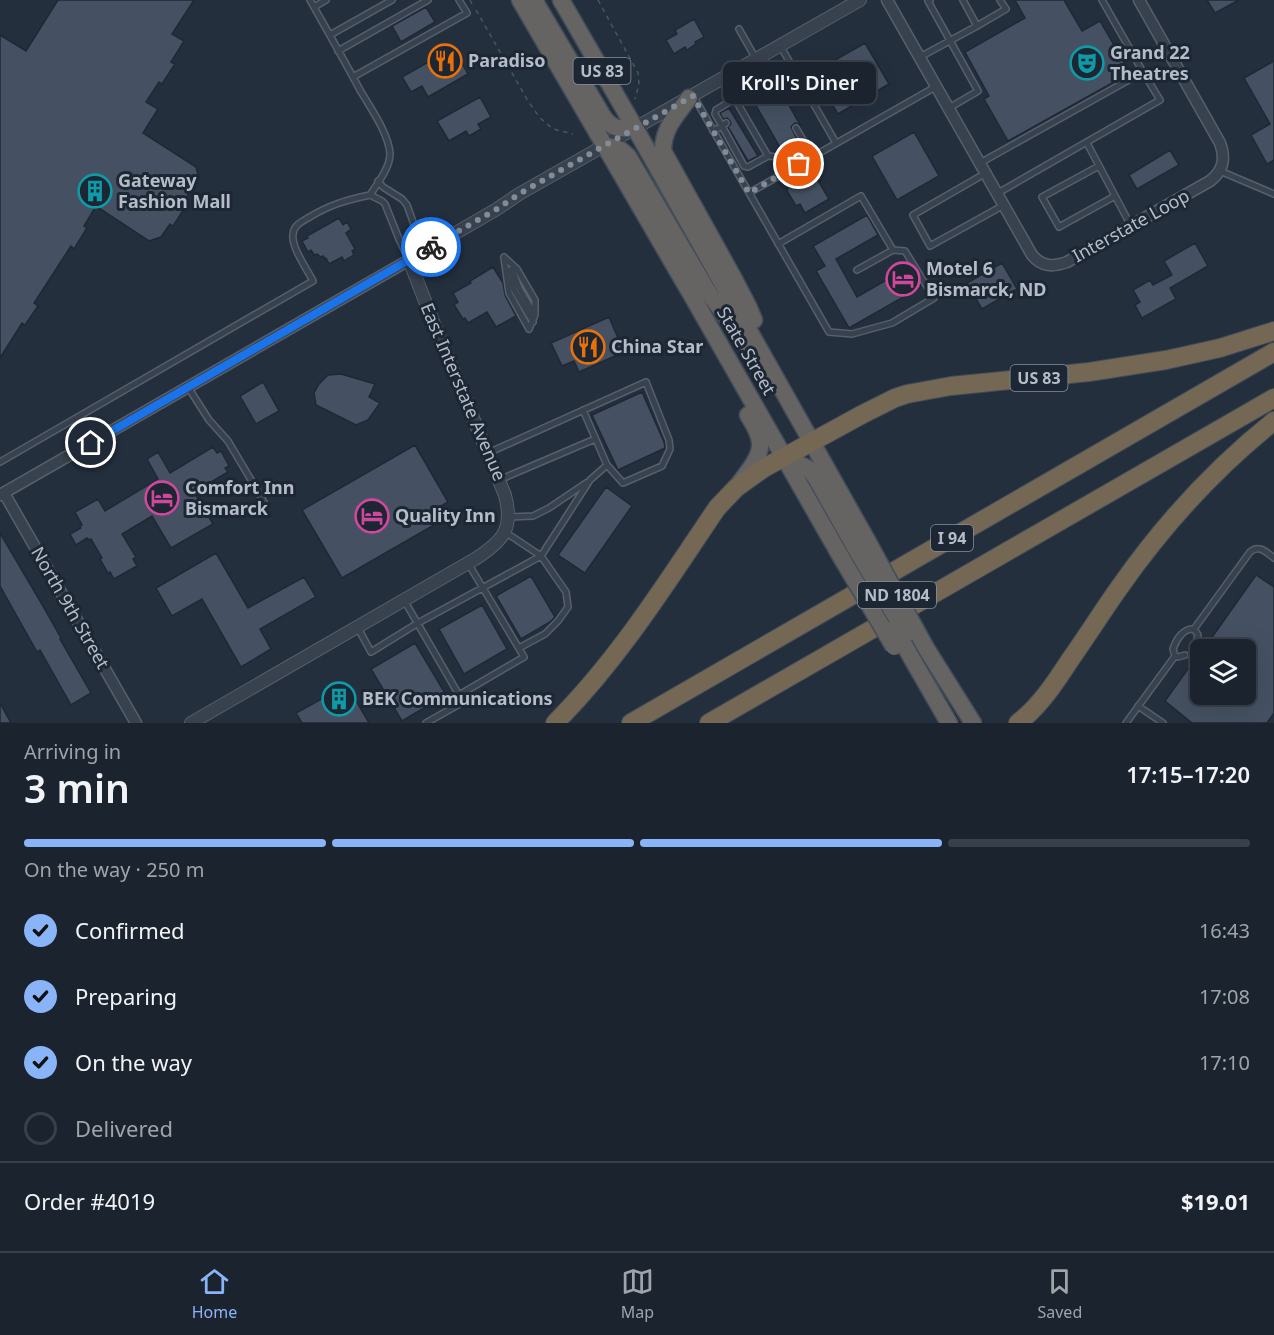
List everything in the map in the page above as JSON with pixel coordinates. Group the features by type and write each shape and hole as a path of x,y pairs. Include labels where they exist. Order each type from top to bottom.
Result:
{"highway":[{"name":"State Street","path":"520,0 801,488 854,550 914,655 961,704 973,723"},
{"path":"534,0 610,126 619,129 635,128"},
{"path":"547,0 584,41"},
{"name":"State Street","path":"561,0 812,441 854,550 914,655 937,723"},
{"path":"691,97 668,126 663,139 663,151 748,306 772,372"},
{"path":"605,145 621,150 628,156 710,295 772,372"},
{"path":"630,189 636,219 756,429 760,443 757,456 736,488"},
{"name":"US 83","path":"812,441 895,398 921,390 1089,372 1166,360 1220,348 1274,331"},
{"name":"I 94","path":"631,723 1274,352"},
{"name":"I 94","path":"709,723 1274,398"},
{"path":"1018,723 1034,709 1053,686 1128,576 1172,519 1224,465 1274,421"},
{"path":"555,723 583,695 611,661 717,508 736,488 756,473 812,441"},
{"path":"784,457 808,469 816,478 854,550"},
{"path":"914,655 949,723"}],"street":[{"path":"2,494 860,0"},
{"name":"Interstate Loop","path":"887,0 1032,255 1042,264 1054,266 1067,262 1210,181 1221,171"},
{"path":"1139,0 1220,143 1223,158 1221,171"},
{"name":"East Interstate Avenue","path":"410,260 505,495 509,517 505,532"},
{"name":"North 9th Street","path":"2,494 136,723"},
{"path":"190,723 207,719 468,563 494,545 505,532"}],"lane":[{"path":"310,0 388,144 390,153 388,162 370,195"},
{"path":"314,7 326,0"},
{"path":"330,35 392,0"},
{"path":"338,51 428,0"},
{"path":"353,77 466,13 459,0"},
{"path":"930,0 928,1 978,91 949,108"},
{"path":"963,0 977,26"},
{"path":"920,57 1006,9 1000,0"},
{"path":"998,193 1160,100 1102,0"},
{"path":"739,29 762,82"},
{"path":"780,46 836,143"},
{"path":"1004,205 930,246 913,215 983,168 1143,72"},
{"path":"732,74 743,94"},
{"path":"770,83 762,82 716,110 715,114 742,155 744,166 748,167 768,156 777,157 802,142 796,128"},
{"path":"749,193 937,86"},
{"path":"691,97 829,332 852,334 892,323 934,298 905,251 893,250 857,270"},
{"path":"735,99 768,156"},
{"path":"735,118 744,114"},
{"path":"741,128 749,123"},
{"path":"713,131 724,125"},
{"path":"746,137 754,132"},
{"path":"1087,143 1131,226"},
{"path":"753,148 761,144"},
{"path":"1099,166 1042,197 1059,227 1115,196"},
{"path":"1221,171 1274,194"},
{"path":"378,181 407,205 425,250"},
{"path":"0,462 313,281 296,250 292,235 296,225 325,208 370,195 382,201 410,260"},
{"path":"778,244 861,196 893,250"},
{"path":"504,257 517,269 535,300 535,315 529,329 509,293 504,257"},
{"path":"504,257 511,273 514,290 533,322"},
{"path":"488,453 583,410 646,382 669,440 670,449 662,466 623,483 607,465 583,410"},
{"path":"188,387 209,420 228,441 264,502"},
{"path":"499,480 595,439"},
{"path":"509,517 533,516 549,508 590,480 607,465"},
{"path":"358,627 371,652 418,623 541,556 590,480"},
{"path":"505,532 541,556 566,592 568,607 545,634 519,648"},
{"path":"1194,629 1250,552 1257,548 1261,549 1274,558"},
{"path":"459,695 524,657 468,563"},
{"path":"404,600 463,702 426,723"},
{"path":"1194,629 1198,636 1197,639"},
{"path":"1175,656 1173,646 1184,631 1194,629"},
{"path":"1175,656 1185,655"},
{"path":"1126,723 1175,656"},
{"path":"1138,706 1163,723"}],"path":[{"path":"470,0 540,118 553,129 573,134"},
{"path":"598,0 638,74 639,84 635,99"}],"building":[{"name":"Gateway Fashion Mall","path":"58,0 194,0 172,34 184,41 171,62 175,64 146,102 158,109 143,133 196,167 199,178 182,204 186,206 173,226 170,224 161,237 149,241 96,206 84,226 87,228 74,249 71,246 34,303 38,306 25,325 22,323 0,358 0,35 26,51"},
{"name":"Grand 22 Theatres","path":"1015,0 1064,0 1082,31 1100,21 1130,73 1008,141 984,99 989,96 965,52 1025,18"},
{"path":"1207,0 1239,0 1215,13"},
{"path":"426,7 435,22 401,42 392,26"},
{"path":"694,19 704,37 687,50 685,47 674,54 666,40 677,34 675,30"},
{"path":"865,43 889,84 838,114 814,72"},
{"name":"Paradiso","path":"453,48 468,74 428,97 422,86 411,92 402,77"},
{"path":"1274,61 1274,160 1267,164 1251,135 1270,124 1244,78"},
{"path":"775,80 800,125 795,123 791,127 797,139 781,149 750,95 763,87 772,87"},
{"path":"480,97 491,117 478,124 481,129 469,136 466,131 449,141 437,121"},
{"path":"729,108 758,156 748,161 728,127 731,124 730,121 727,118 723,119 720,113"},
{"path":"914,132 939,176 897,200 872,156"},
{"path":"1170,150 1179,165 1137,189 1129,175"},
{"path":"809,165 829,199 805,213 800,204 796,206 786,189 791,187 785,178"},
{"name":"Motel 6 Bismarck, ND","path":"867,215 878,235 836,259 857,297 909,267 921,287 849,328 816,271 825,266 813,246"},
{"path":"339,218 343,225 347,222 351,229 346,233 355,249 352,251 354,255 344,261 342,257 329,264 323,256 314,255 311,250 308,252 302,241"},
{"path":"1195,243 1208,266 1170,288 1176,299 1142,318 1135,305 1140,302 1133,290 1150,280 1153,285 1172,275 1164,261"},
{"path":"1002,263 1017,289 982,309 967,283"},
{"path":"493,267 503,283 505,295 516,316 496,327 487,312 468,323 454,305 458,302 453,293"},
{"name":"China Star","path":"609,317 624,352 579,372 574,361 562,366 551,343"},
{"path":"341,374 375,384 369,397 380,403 368,420 356,425 316,405 314,393 319,384 328,375"},
{"path":"263,382 279,411 256,424 240,396"},
{"path":"642,392 665,448 618,470 592,415"},
{"name":"Quality Inn","path":"415,445 448,502 434,510 441,521 342,578 302,510"},
{"name":"Comfort Inn Bismarck","path":"213,447 217,453 221,451 229,466 225,468 228,472 194,492 213,524 171,548 152,516 122,534 136,557 133,559 137,566 114,579 110,572 108,573 91,539 87,538 76,545 70,534 82,525 75,512 98,499 105,511 158,479 147,459 158,452 170,473"},
{"path":"606,487 632,506 585,573 558,555"},
{"path":"0,533 91,693 71,705 40,650 37,652 0,586"},
{"path":"216,553 248,608 304,577 316,597 260,629 271,649 241,667 202,599 172,616 156,588"},
{"path":"1256,575 1274,587 1274,713 1267,723 1192,723 1165,701 1190,666 1190,705 1256,705 1256,639 1211,639"},
{"path":"531,576 555,617 521,639 496,596"},
{"path":"482,605 507,649 464,674 439,629"},
{"path":"415,643 446,695 402,721 371,669"},
{"name":"BEK Communications","path":"347,685 369,723 302,723 296,713"},
{"path":"0,703 11,723 0,723"}],"way so far":[{"path":"431,247 519,194 693,96 749,193 799,164"}],"place":[{"name":"Paradiso","path":"445,61"},
{"name":"Grand 22 Theatres","path":"1087,63"},
{"name":"Kroll's Diner","path":"799,164"},
{"name":"Gateway Fashion Mall","path":"95,191"},
{"name":"Motel 6 Bismarck, ND","path":"903,279"},
{"name":"China Star","path":"588,347"},
{"name":"Comfort Inn Bismarck","path":"162,498"},
{"name":"Quality Inn","path":"372,516"},
{"name":"BEK Communications","path":"339,699"}],"route":[{"path":"91,443 431,247"}]}
